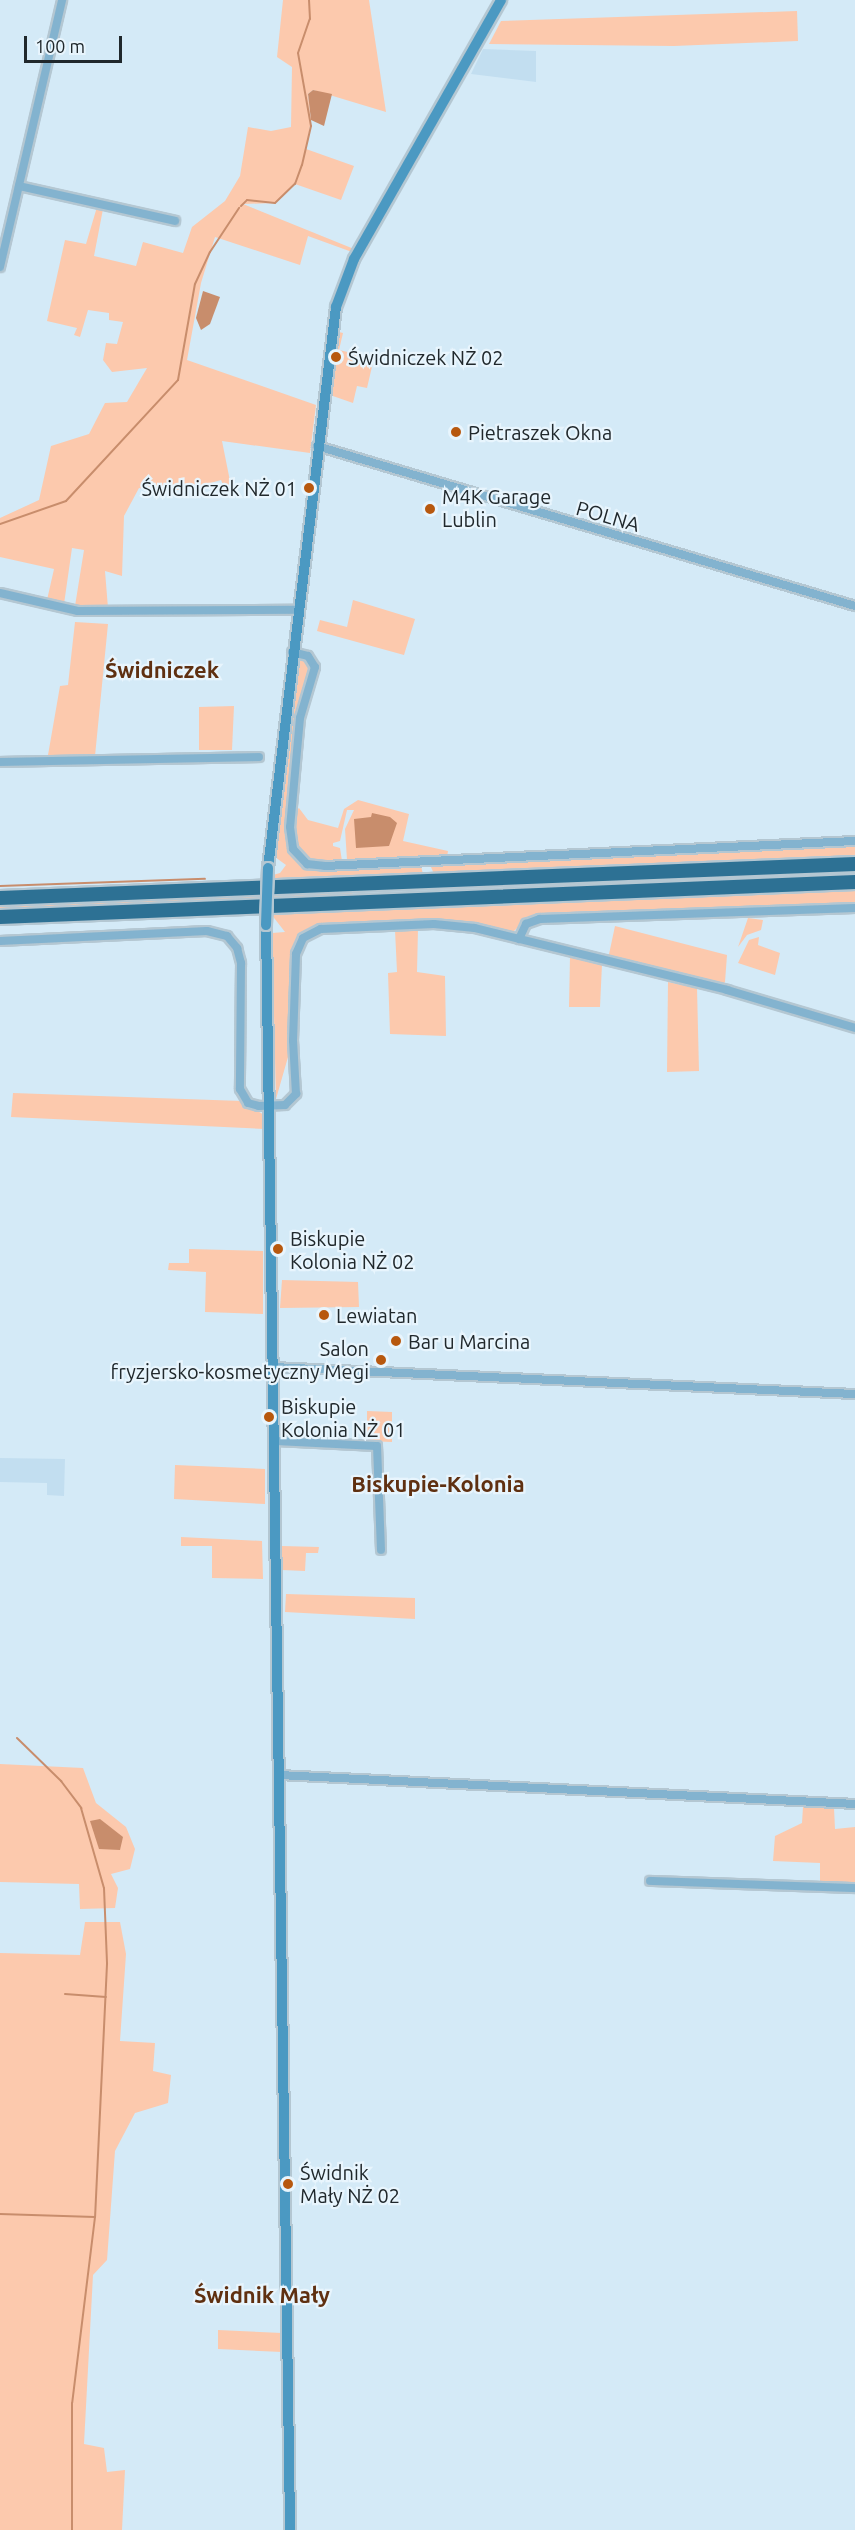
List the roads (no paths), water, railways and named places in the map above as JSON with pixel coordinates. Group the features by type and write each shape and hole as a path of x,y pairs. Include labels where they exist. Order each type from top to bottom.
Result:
{"highway":[{"path":"0,898 855,864"},
{"path":"0,916 855,882"}],"street":[{"path":"0,267 63,0"},
{"path":"290,2530 267,868 317,446 334,319 345,278 501,0"},
{"path":"19,186 175,221"},
{"name":"POLNA","path":"317,446 855,606"},
{"path":"0,593 78,611 296,610"},
{"path":"292,652 308,656 315,667 300,718 290,827 293,849 307,864 325,866 855,841"},
{"path":"0,762 259,758"},
{"path":"519,939 526,924 540,919 855,908"},
{"path":"0,941 207,931 227,936 237,948 241,963 241,1094 252,1105 269,1107 289,1103 297,1089 293,1041 295,960 299,945 308,934 329,928 446,924 519,939 727,990 855,1028"},
{"path":"273,1367 855,1394"},
{"path":"275,1441 377,1446 381,1550"},
{"path":"279,1775 855,1804"},
{"path":"651,1881 855,1888"}],"waterway":[{"path":"241,206 247,200 275,203 295,184 302,165 311,126 298,53 310,19 309,0"},
{"path":"0,524 66,501 178,380 195,284 210,252 239,208"},
{"path":"0,886 205,879"},
{"path":"17,1738 61,1781 81,1808 104,1888 107,1964 95,2217 72,2403 72,2530"},
{"path":"65,1994 106,1997"},
{"path":"0,2214 95,2217"}],"place":[{"name":"Świdniczek NŻ 02","path":"336,357"},
{"name":"Pietraszek Okna","path":"456,432"},
{"name":"Świdniczek NŻ 01","path":"309,488"},
{"name":"M4K Garage Lublin","path":"430,509"},
{"name":"Biskupie Kolonia NŻ 02","path":"278,1249"},
{"name":"Lewiatan","path":"324,1315"},
{"name":"Bar u Marcina","path":"396,1341"},
{"name":"Salon fryzjersko-kosmetyczny Megi","path":"381,1360"},
{"name":"Biskupie Kolonia NŻ 01","path":"269,1417"},
{"name":"Świdnik Mały NŻ 02","path":"288,2184"}],"district":[{"name":"Świdniczek","path":"162,670"},
{"name":"Biskupie-Kolonia","path":"438,1484"},
{"name":"Świdnik Mały","path":"262,2295"}]}
